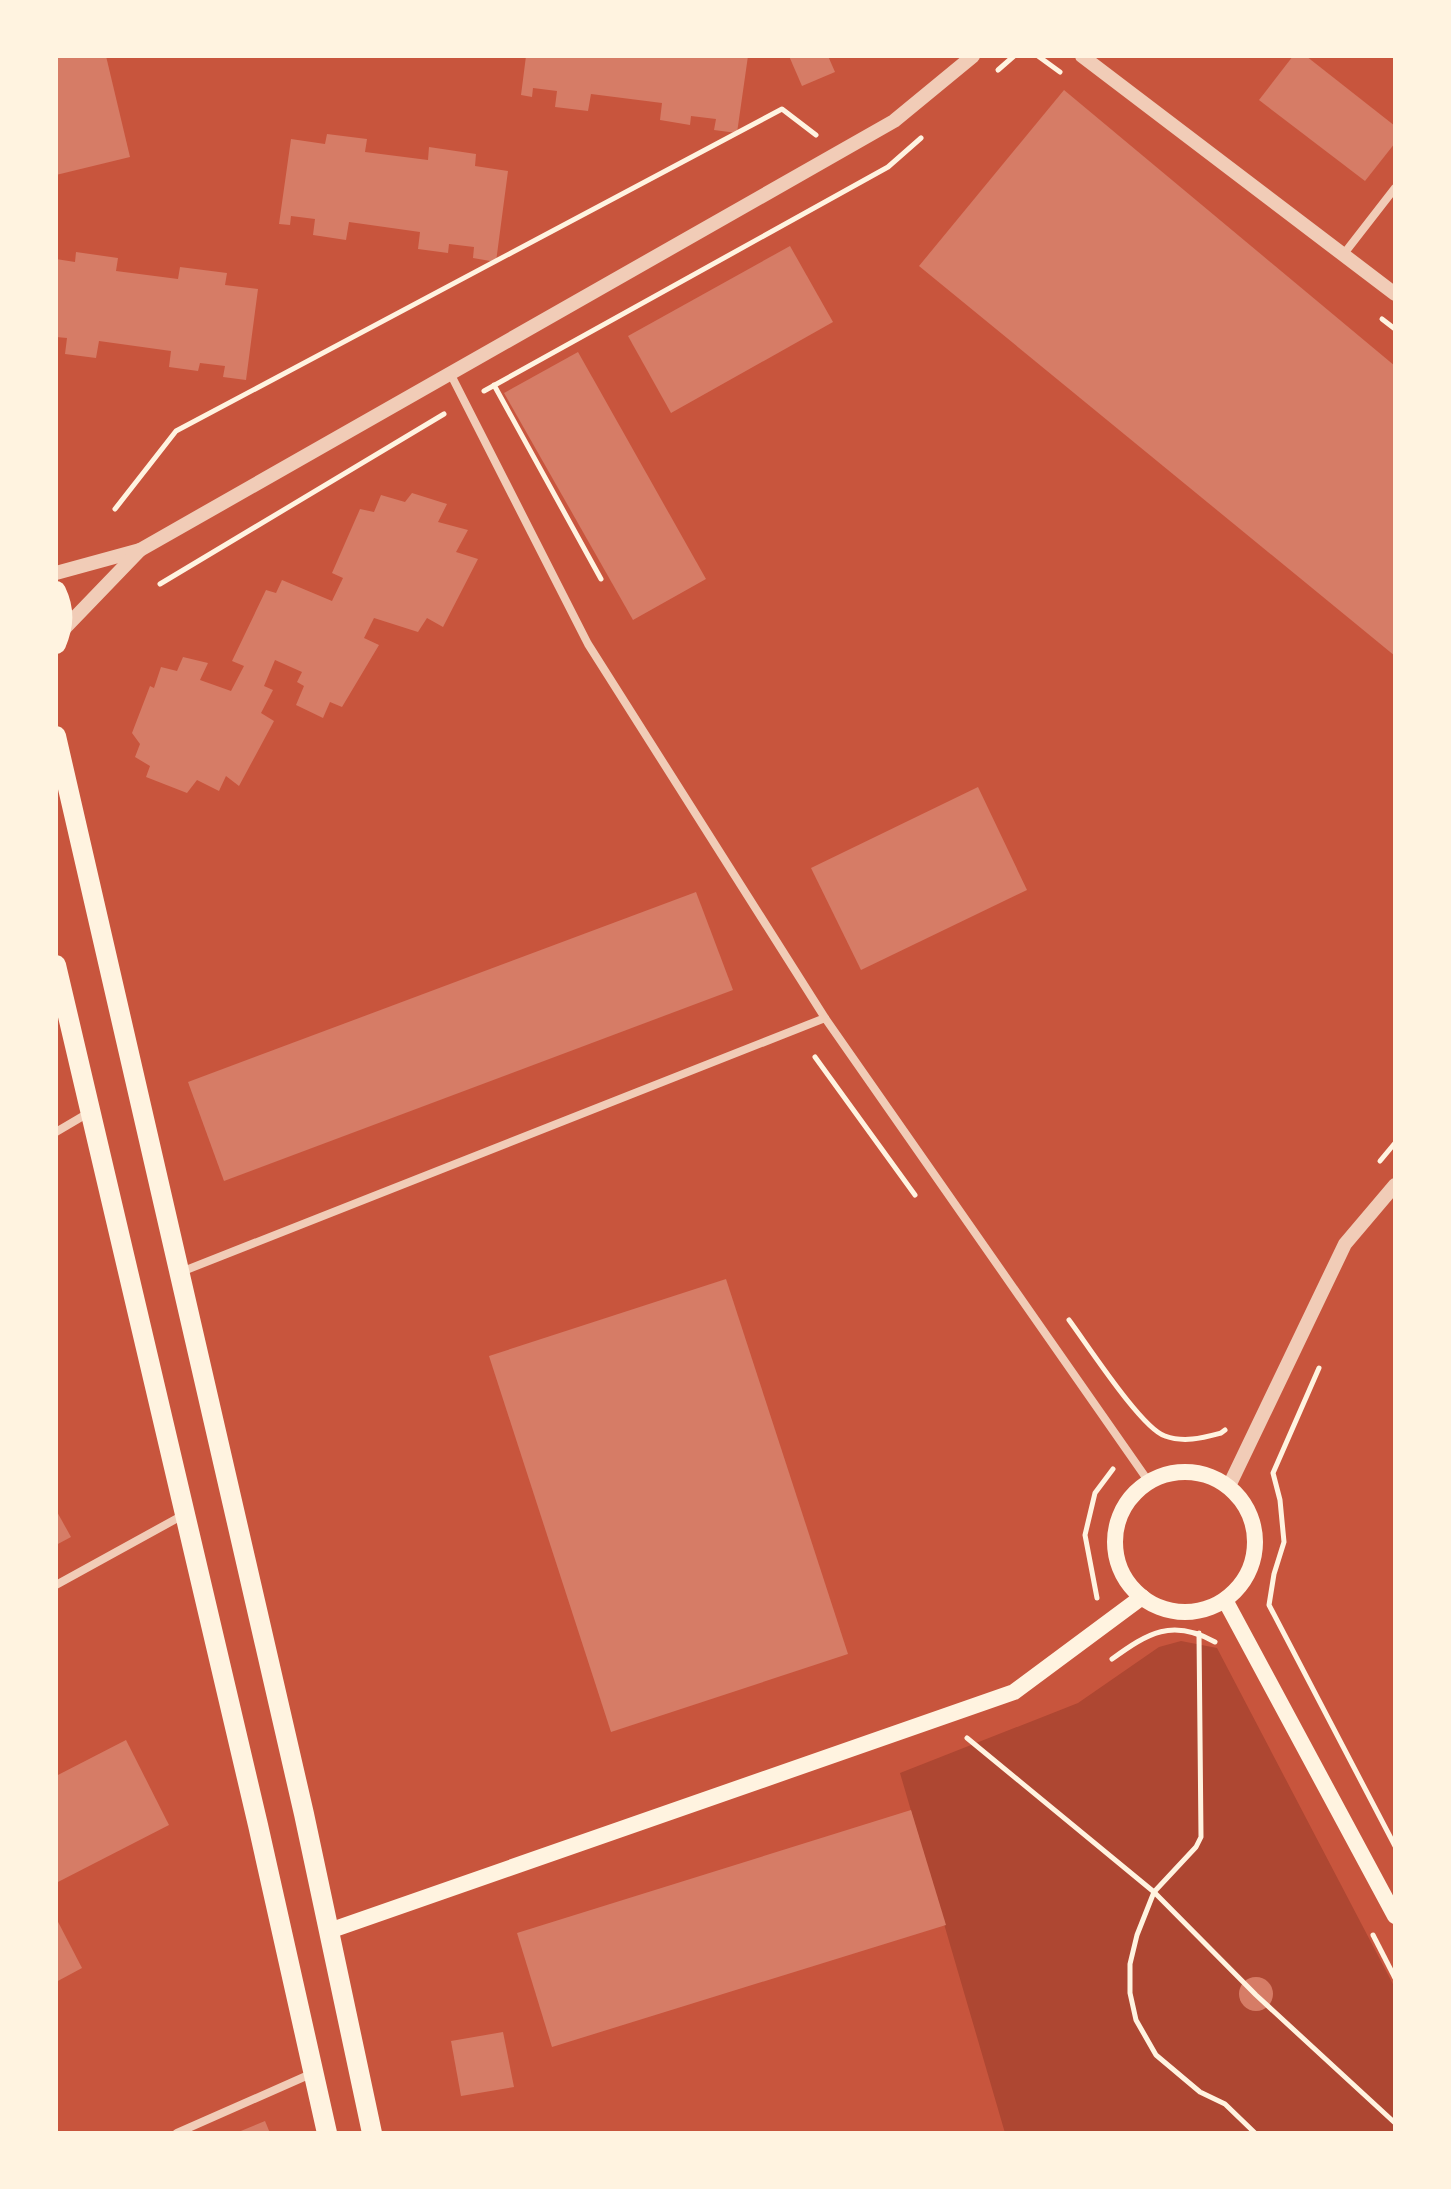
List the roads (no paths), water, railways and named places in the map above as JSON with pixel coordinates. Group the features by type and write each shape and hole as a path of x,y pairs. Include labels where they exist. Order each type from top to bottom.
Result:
{"main road":[{"path":"56,591 62,606 58,638"},
{"path":"56,736 180,1272 372,2133"},
{"path":"56,965 327,2133"},
{"path":"1190,1471 1210,1476 1229,1486 1243,1503 1252,1522 1255,1544 1251,1566 1241,1585 1225,1600 1205,1609 1183,1612 1161,1608 1142,1597 1129,1584 1119,1567 1115,1548 1116,1529 1122,1510 1134,1494 1149,1482 1169,1473 1190,1471"},
{"path":"329,1931 1014,1692 1142,1597"},
{"path":"1225,1600 1395,1916"}],"street":[{"path":"56,573 140,550 894,121 973,56"},
{"path":"1082,56 1395,294"},
{"path":"1343,255 1395,188"},
{"path":"449,372 588,644 825,1018 1149,1482"},
{"path":"58,638 140,550"},
{"path":"180,1272 825,1018"},
{"path":"56,1132 91,1112"},
{"path":"1229,1486 1345,1244 1395,1185"},
{"path":"56,1585 185,1514"},
{"path":"177,2133 314,2073"}]}
